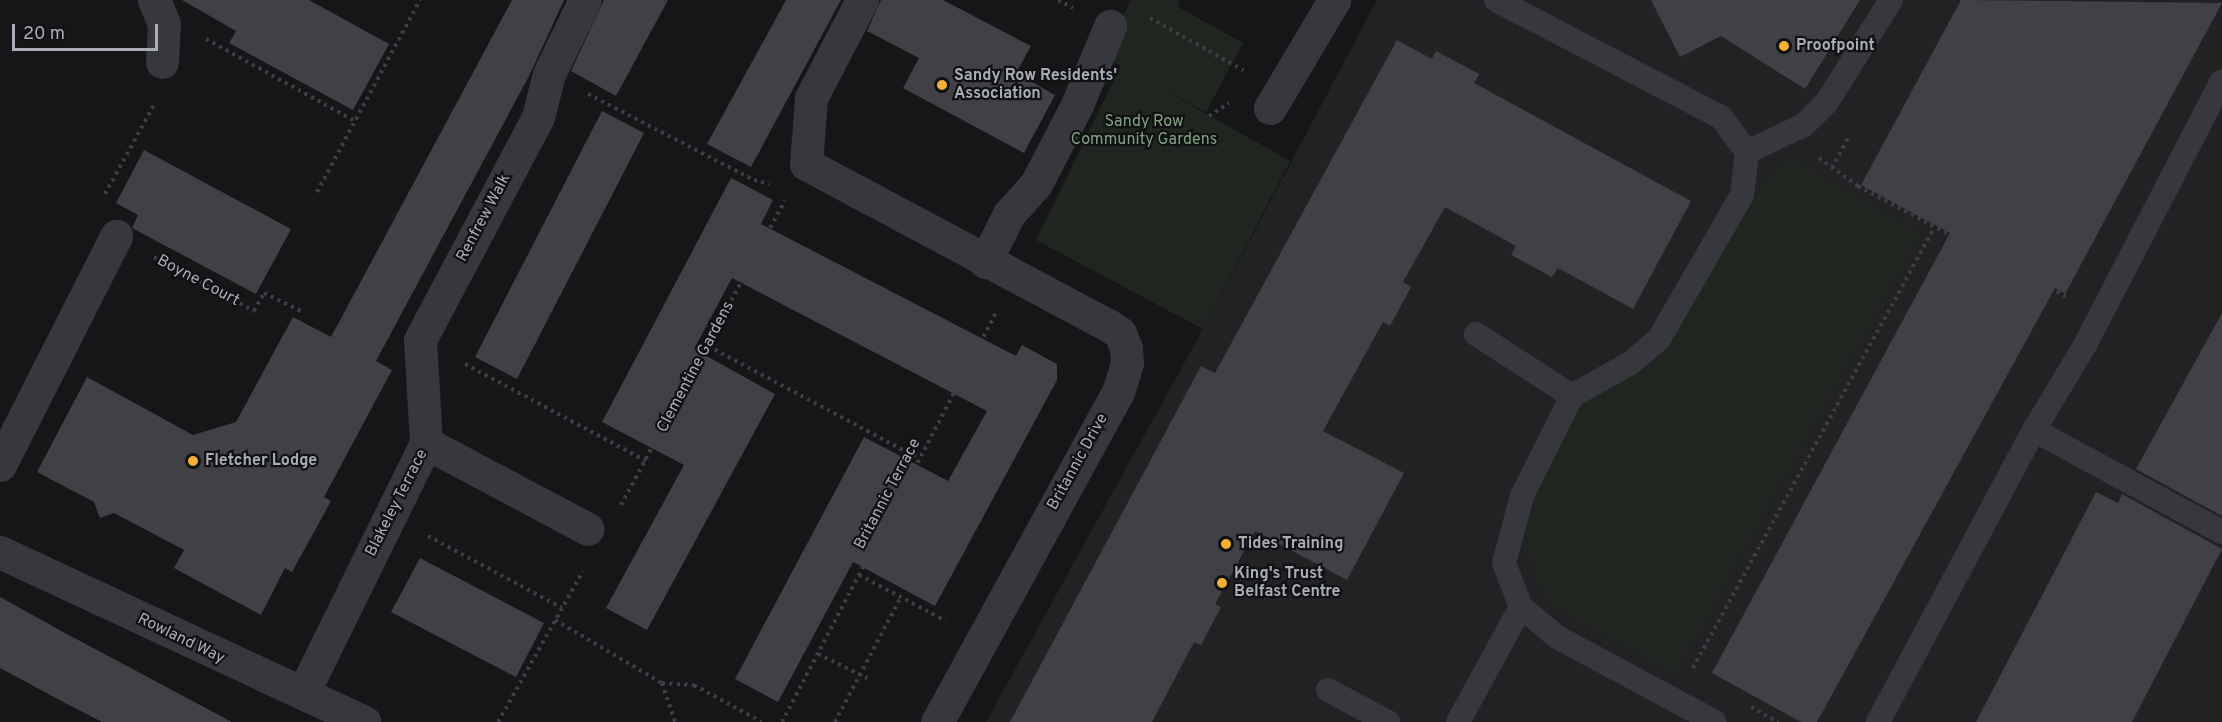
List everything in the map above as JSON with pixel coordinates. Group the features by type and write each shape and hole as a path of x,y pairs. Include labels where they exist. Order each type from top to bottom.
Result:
{"street":[{"name":"Renfrew Walk","path":"420,340 538,117 549,74 585,0"},
{"path":"798,177 811,98 862,0"},
{"path":"1275,100 1334,0"},
{"path":"159,12 162,62"},
{"path":"985,262 1010,214 1036,184 1077,105 1110,26"},
{"name":"Britannic Drive","path":"798,177 985,262 1120,333 1127,363 1119,390 980,639 937,722"},
{"path":"0,465 116,236"},
{"path":"420,340 426,443"},
{"name":"Blakeley Terrace","path":"303,693 426,443 588,529"},
{"name":"Rowland Way","path":"0,552 243,668 364,722"}],"lane":[{"path":"1496,0 1721,117 1747,152 1742,195 1659,339 1629,364 1572,396 1522,496 1504,563 1521,607 1557,637 1715,722"},
{"path":"1747,152 1804,125 1827,102 1891,0"},
{"path":"1878,722 2034,430 2100,314 2222,81"},
{"path":"1476,334 1572,396"},
{"path":"2034,430 2222,532"},
{"path":"1458,722 1521,607"},
{"path":"1328,690 1388,722"}],"path":[{"path":"317,192 420,0"},
{"path":"159,12 355,121"},
{"path":"1143,14 1275,100"},
{"path":"116,236 102,201 159,95 162,62"},
{"path":"549,74 754,180 798,177"},
{"path":"1787,135 1858,186 2100,314"},
{"name":"Clementine Gardens","path":"619,508 798,177"},
{"path":"1675,700 1934,228"},
{"name":"Boyne Court","path":"116,236 254,311 264,293 303,312"},
{"name":"Britannic Terrace","path":"782,722 1014,277"},
{"path":"420,340 646,461"},
{"path":"708,346 920,459"},
{"path":"390,516 562,608"},
{"path":"498,722 585,567"},
{"path":"859,575 980,639"},
{"path":"835,722 901,597"},
{"path":"555,621 662,683 694,685 762,722"},
{"path":"818,654 867,678"},
{"path":"662,683 675,722"}],"shaded area":[{"path":"1377,0 2222,0 2222,722 986,722 1203,329"}],"green space":[{"name":"Sandy Row Community Gardens","path":"1131,0 1178,0 1180,8 1243,43 1206,112 1155,85 1290,161 1203,329 1036,240 1121,66 1102,56"},
{"path":"1788,158 1919,234 1675,672 1548,603 1526,547 1535,495 1579,397 1653,368 1763,182"}],"building":[{"path":"182,0 309,0 389,44 353,110 229,43 236,31"},
{"name":"Fletcher Lodge","path":"512,0 564,0 529,76 376,361 392,370 324,497 331,501 292,572 285,568 261,615 174,568 184,550 114,513 100,518 94,502 37,472 87,377 193,435 236,422 293,317 331,337"},
{"path":"604,0 668,0 616,96 571,71"},
{"path":"786,0 841,0 751,167 707,144"},
{"path":"881,0 943,0 1031,46 1016,73 1055,95 1024,153 903,88 919,58 867,31"},
{"name":"Proofpoint","path":"1651,0 1860,0 1805,89 1721,36 1680,57"},
{"path":"1961,0 2222,3 2065,294 2055,288 1817,722 1801,722 1712,673 1950,233 1861,185"},
{"path":"1397,40 1432,59 1436,51 1479,74 1474,83 1691,201 1633,309 1558,268 1552,277 1511,255 1516,246 1445,207 1403,282 1411,287 1390,326 1383,322 1323,431 1404,473 1347,580 1255,531 1215,604 1221,607 1201,645 1194,642 1152,722 1010,722 1201,366 1215,373"},
{"path":"602,111 644,133 517,379 475,357"},
{"path":"144,150 291,229 256,294 132,228 138,215 116,203"},
{"path":"731,178 773,200 761,224 1016,356 1022,345 1057,364 1057,380 935,606 853,562 778,702 735,679 864,437 948,481 987,411 732,278 694,349 775,394 647,630 606,608 684,465 602,422"},
{"path":"2222,313 2222,516 2136,469"},
{"path":"2096,492 2118,503 2122,494 2222,549 2132,722 1976,722"},
{"path":"420,558 544,623 516,677 391,612"},
{"path":"0,597 232,722 102,722 0,668"}],"place":[{"name":"Proofpoint","path":"1784,46"},
{"name":"Sandy Row Residents' Association","path":"942,85"},
{"name":"Fletcher Lodge","path":"193,461"},
{"name":"Tides Training","path":"1226,544"},
{"name":"King's Trust Belfast Centre","path":"1222,583"}]}
